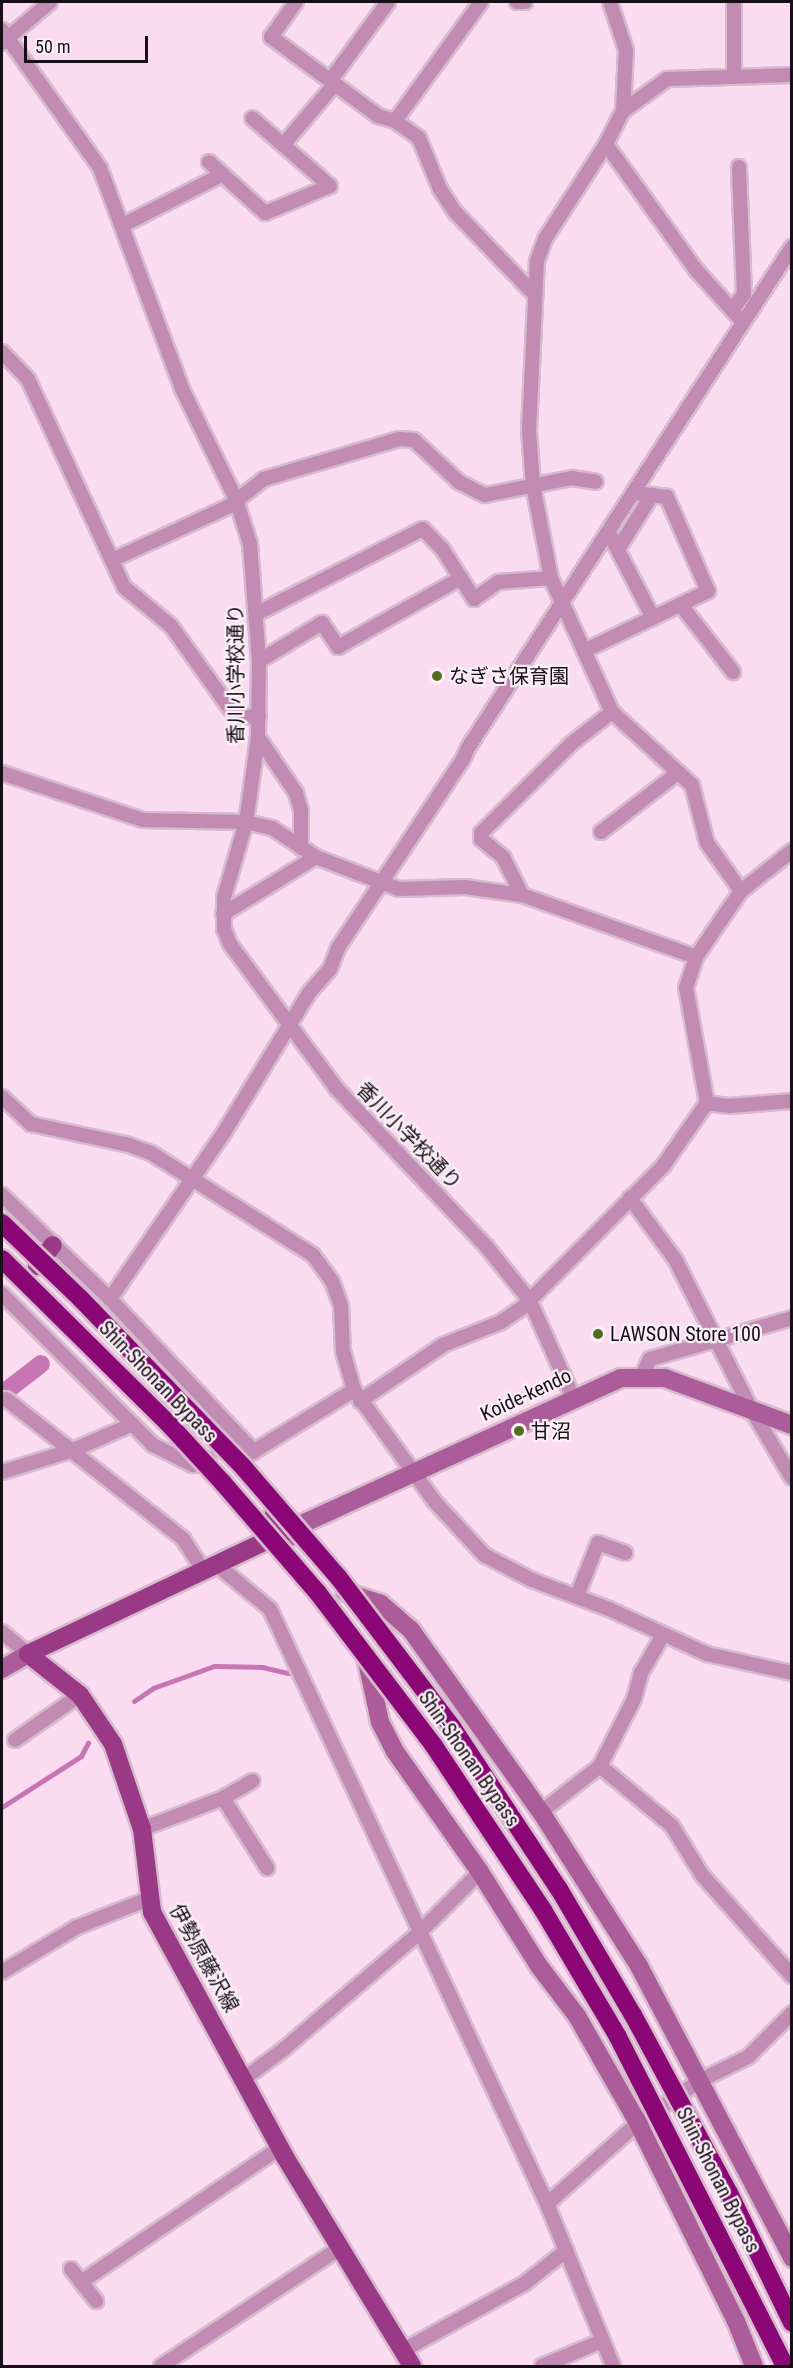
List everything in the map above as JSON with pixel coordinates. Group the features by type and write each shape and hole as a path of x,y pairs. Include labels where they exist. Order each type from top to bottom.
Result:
{"highway":[{"name":"Shin-Shonan Bypass","path":"2,1223 88,1306 244,1468 339,1578 452,1727 559,1889 633,2014 718,2173 792,2323"},
{"name":"Shin-Shonan Bypass","path":"2,1259 159,1414 223,1483 318,1593 434,1746 543,1910 618,2037 785,2367"}],"main road":[{"path":"2,1232 232,1463 282,1533"},
{"path":"37,1266 53,1245"},
{"path":"2,1251 282,1533"},
{"path":"28,1654 282,1533"},
{"name":"伊勢原藤沢線","path":"28,1654 80,1695 113,1744 142,1829 148,1899 245,2078 280,2148 407,2359"}],"street":[{"path":"3,37 50,2"},
{"path":"296,2 271,37 378,116 395,121 419,138 440,189 464,225 533,293"},
{"path":"284,145 332,83 388,2"},
{"path":"395,121 481,2"},
{"path":"517,2 525,2"},
{"path":"610,2 626,50 623,111 606,144 545,239 537,261 533,293 529,430 533,485 552,578 561,604 612,712 679,772 698,799 707,843 715,859 741,891"},
{"path":"734,2 734,77"},
{"name":"香川小学校通り","path":"3,37 90,150 123,225 182,389 236,499 250,544 259,660 258,737 246,822 223,914 230,944 336,1089 470,1229 530,1301 573,1397"},
{"path":"623,111 667,79 792,75"},
{"path":"209,162 265,213 330,186 252,118"},
{"path":"606,144 697,271 743,322"},
{"path":"732,310 744,294 739,167"},
{"path":"123,225 222,174"},
{"path":"110,1299 223,1134 289,1026 330,969 338,948 462,761 792,247"},
{"path":"2,352 28,379 124,587 177,633 236,717 259,716"},
{"path":"112,560 228,507 264,478 399,440 414,440 459,482 485,495 572,478 596,482"},
{"path":"584,651 652,616 708,591 667,497 634,493"},
{"path":"618,549 652,495"},
{"path":"256,614 423,529 443,550 474,598 498,582 552,578"},
{"path":"609,533 652,616"},
{"path":"259,660 322,623 338,647 461,578"},
{"path":"681,605 733,672"},
{"path":"522,896 504,857 481,839 481,833 572,743 612,712"},
{"path":"258,737 296,793 301,811 301,848"},
{"path":"601,832 679,772"},
{"path":"2,773 143,820 246,822 272,828 316,857 381,882 421,891 465,887 522,896 696,957"},
{"path":"232,1463 357,1396 443,1345 501,1322 530,1301 663,1166 707,1103 686,987 696,957 741,891 792,851"},
{"path":"223,914 316,857"},
{"path":"2,1097 31,1124 129,1145 191,1178 313,1255 324,1267 340,1306 343,1351 357,1396 455,1526 484,1555 523,1576 577,1596 707,1654 792,1673"},
{"path":"707,1103 729,1106 792,1101"},
{"path":"2,1195 110,1299 254,1452"},
{"path":"630,1198 675,1259 751,1409 792,1478"},
{"path":"2,1294 133,1424 169,1455 193,1465 209,1458"},
{"path":"642,1376 650,1359 714,1338 792,1318"},
{"name":"Koide-kendo","path":"282,1533 573,1397 621,1378 642,1376 689,1384 792,1425"},
{"path":"6,1399 183,1539 210,1567 270,1610 547,2204 613,2367"},
{"path":"2,1472 73,1450 133,1424"},
{"path":"282,1533 343,1591 381,1604 411,1630 541,1812 639,1966 701,2080 792,2258"},
{"path":"282,1533 365,1652 380,1722 394,1750 480,1872 534,1959 577,2016 638,2123 732,2312 754,2367"},
{"path":"577,1596 598,1543 625,1553"},
{"path":"2,1632 28,1654 2,1669"},
{"path":"541,1812 600,1766 634,1699 641,1673 663,1635"},
{"path":"15,1740 80,1695"},
{"path":"600,1766 672,1826 702,1875 792,1976"},
{"path":"142,1829 223,1798 253,1781"},
{"path":"223,1798 267,1868"},
{"path":"245,2078 284,2049 421,1931 480,1872"},
{"path":"2,1972 77,1927 148,1899"},
{"path":"547,2204 638,2123 701,2080 748,2057 792,2013"},
{"path":"81,2282 280,2148"},
{"path":"161,2367 340,2248"},
{"path":"407,2359 525,2283 567,2250"},
{"path":"71,2269 96,2301"},
{"path":"542,2367 602,2341"}],"waterway":[{"path":"2,1394 41,1364"},
{"path":"134,1701 153,1688 214,1666 262,1667 288,1673"},
{"path":"2,1807 81,1756 88,1743"}],"place":[{"name":"なぎさ保育園","path":"437,676"},
{"name":"LAWSON Store 100","path":"598,1334"},
{"name":"甘沼","path":"519,1431"}]}
